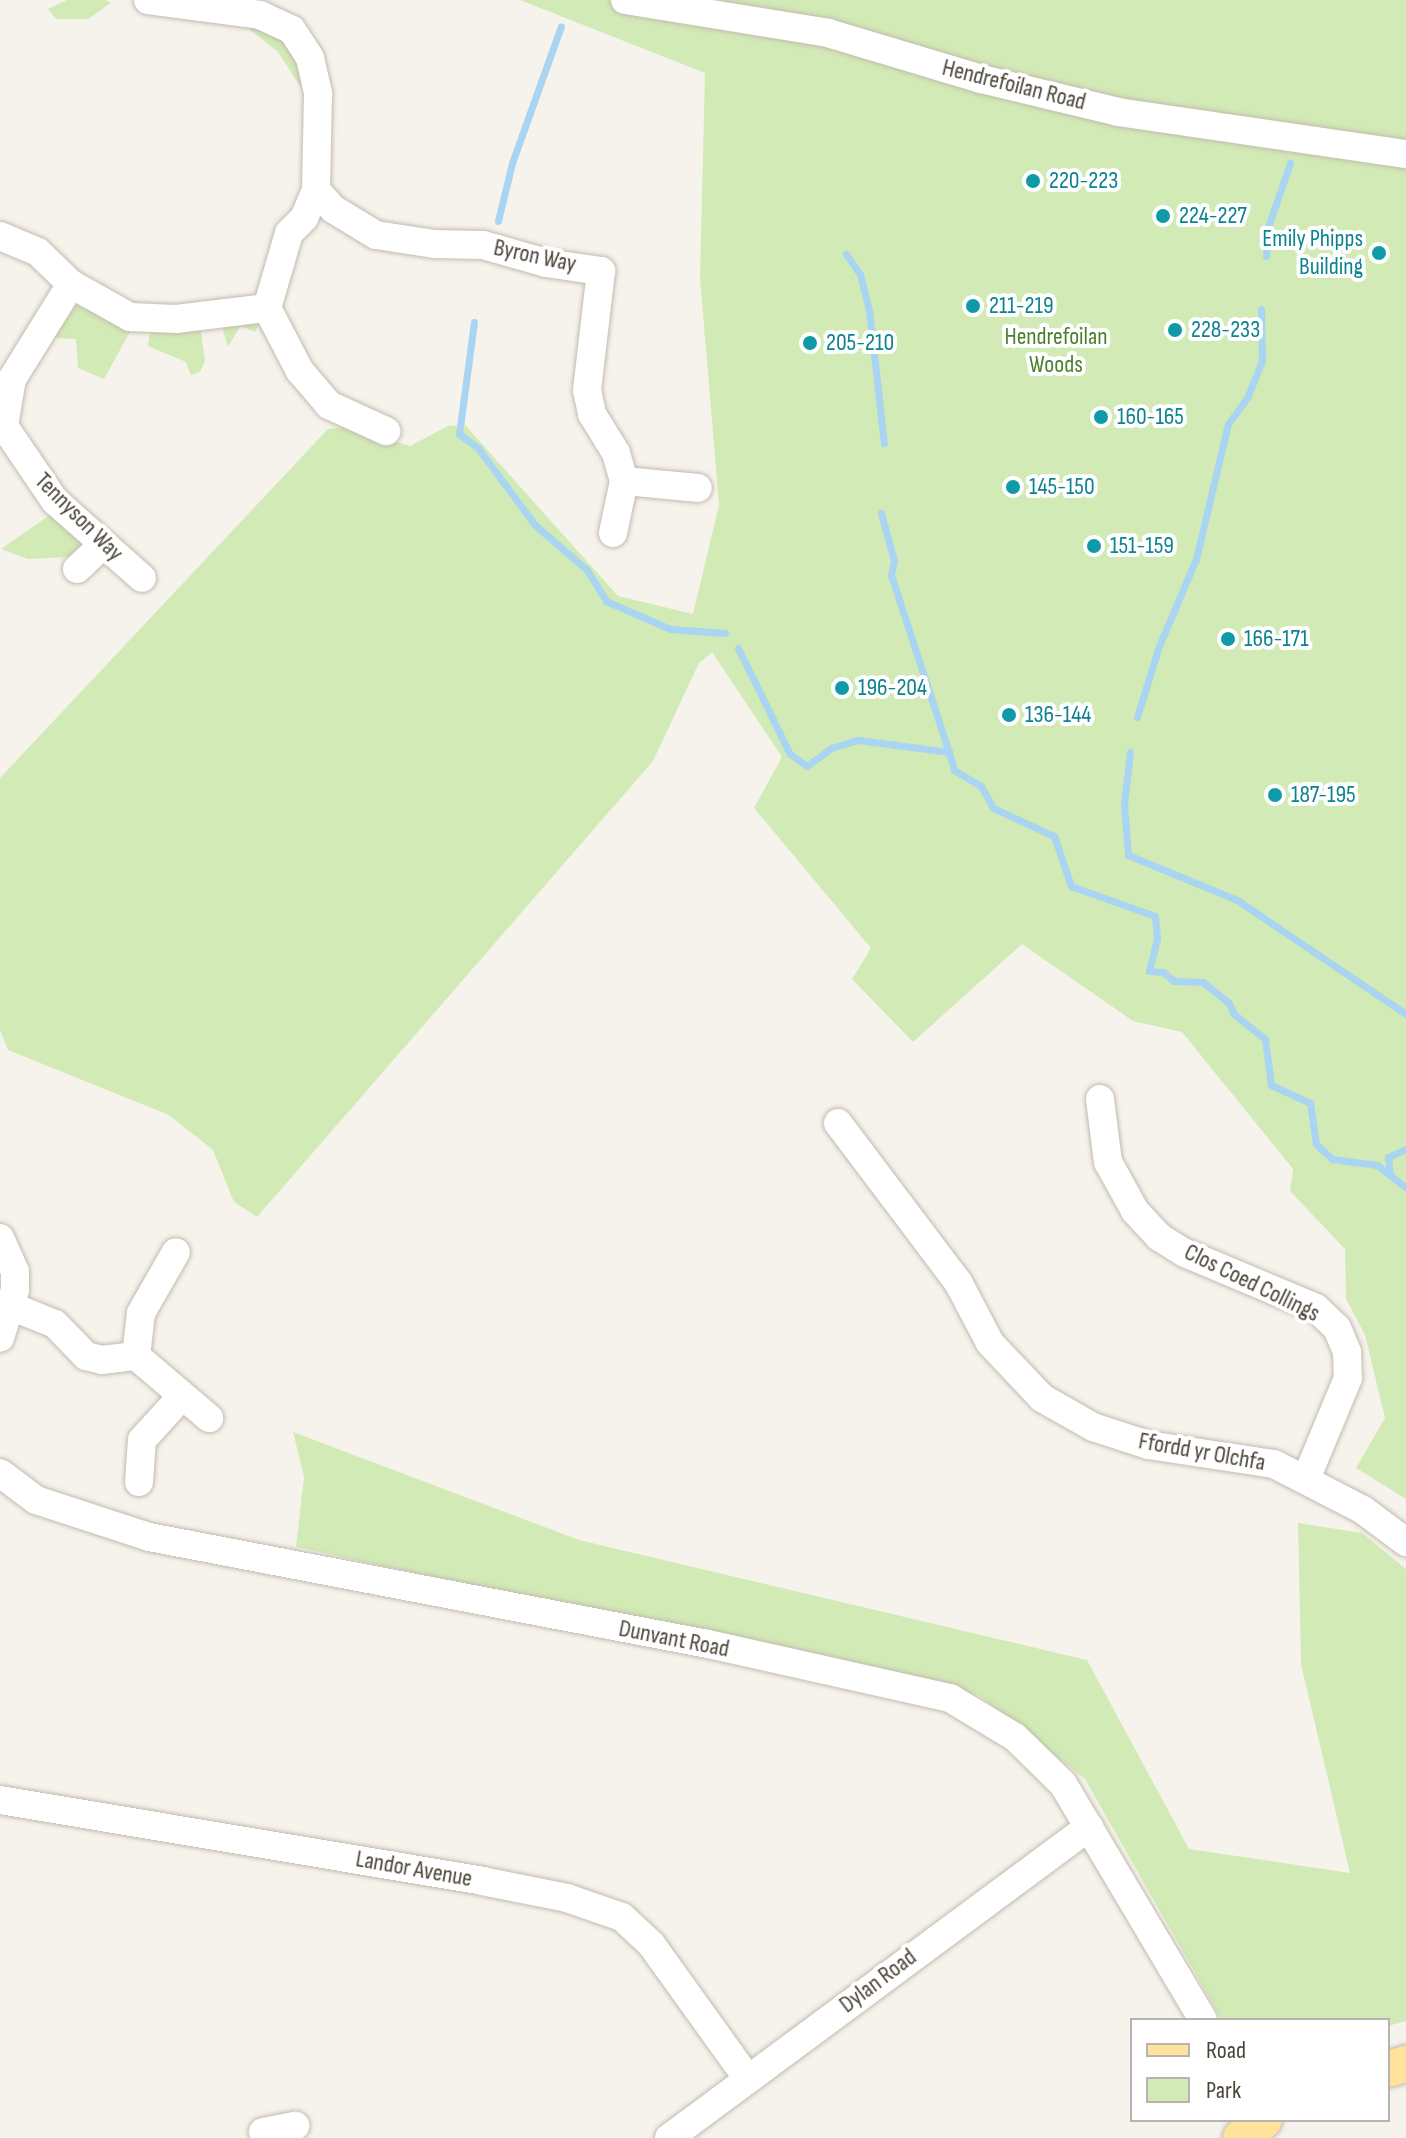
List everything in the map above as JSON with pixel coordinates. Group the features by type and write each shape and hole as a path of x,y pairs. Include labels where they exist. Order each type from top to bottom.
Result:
{"main road":[{"path":"1241,2138 1261,2122"}],"street":[{"path":"148,0 260,15 292,30 310,58 318,94 316,190 304,218 289,233 267,308 300,371 329,405 371,433"},
{"name":"Hendrefoilan Road","path":"625,0 828,33 981,79 1118,112 1406,154"},
{"name":"Byron Way","path":"316,190 343,216 376,235 434,244 483,245 546,263 601,271 587,390 592,414 616,453 624,481"},
{"path":"0,236 38,252 71,284 130,317 176,319 267,308"},
{"name":"Tennyson Way","path":"71,284 12,379 4,426 55,501 142,578"},
{"path":"613,533 624,481 698,488"},
{"path":"77,569 103,545"},
{"name":"Clos Coed Collings","path":"1100,1099 1108,1162 1135,1211 1159,1237 1316,1308 1337,1328 1347,1352 1348,1378 1306,1479"},
{"name":"Ffordd yr Olchfa","path":"838,1123 958,1282 990,1343 1042,1398 1093,1427 1148,1445 1232,1454 1306,1479 1363,1510 1406,1542"},
{"path":"0,1238 15,1272 13,1307 0,1338"},
{"path":"136,1356 141,1313 176,1252"},
{"path":"13,1307 55,1324 86,1356 102,1360 136,1356 209,1418"},
{"path":"139,1482 142,1440 181,1397"},
{"name":"Dunvant Road","path":"0,1473 36,1500 149,1537 708,1644 950,1698 1015,1737 1063,1784 1202,2018"},
{"name":"Landor Avenue","path":"0,1800 482,1881 567,1898 622,1917 651,1944 748,2079"},
{"name":"Dylan Road","path":"669,2138 1089,1827"}],"green space":[{"path":"67,0 105,0 111,3 88,19 56,19 48,9"},
{"name":"Hendrefoilan Woods","path":"520,0 1406,0 1406,1499 1356,1468 1385,1418 1365,1335 1346,1299 1345,1249 1290,1191 1293,1169 1182,1032 1133,1021 1022,944 913,1042 852,979 871,948 754,808 782,757 712,652 699,663 653,761 257,1217 234,1202 213,1150 169,1115 8,1050 0,1030 0,778 328,429 346,427 410,446 448,426 465,425 618,596 693,614 719,505 700,278 705,73"},
{"path":"236,19 282,38 305,66 305,93 277,51"},
{"path":"76,305 133,326 104,379 78,368 76,339 54,338"},
{"path":"245,318 258,326 255,332 240,326 228,347 220,321"},
{"path":"200,324 205,361 200,372 191,375 186,362 148,346 151,327"},
{"path":"57,510 83,541 72,557 28,559 1,549"},
{"path":"293,1432 579,1540 1087,1660 1189,1849 1350,1873 1301,1664 1298,1523 1362,1533 1406,1569 1406,2021 1390,2025 1390,2018 1221,2018 1085,1779 979,1695 296,1547 304,1477"}],"waterway":[{"path":"498,221 512,163 561,26"},
{"path":"1266,256 1268,227 1290,163"},
{"path":"846,254 860,274 869,310 884,443"},
{"path":"1137,717 1159,646 1196,559 1228,424 1247,398 1262,361 1261,309"},
{"path":"474,322 459,434 478,448 535,525 587,570 606,601 670,629 725,633"},
{"path":"881,513 894,561 891,575 949,752"},
{"path":"738,648 790,754 807,766 831,748 858,740 949,752 954,770 981,786 993,808 1054,836 1071,886 1155,916 1157,939 1149,971 1163,972 1174,981 1203,982 1229,1003 1234,1014 1265,1039 1271,1085 1310,1103 1316,1144 1332,1159 1377,1165 1406,1188"},
{"path":"1130,752 1124,804 1128,855 1237,900 1406,1014"},
{"path":"1390,1175 1388,1157 1406,1149"}],"place":[{"name":"220-223","path":"1033,181"},
{"name":"224-227","path":"1163,216"},
{"name":"Emily Phipps Building","path":"1379,253"},
{"name":"211-219","path":"973,306"},
{"name":"228-233","path":"1175,330"},
{"name":"205-210","path":"810,343"},
{"name":"160-165","path":"1101,417"},
{"name":"145-150","path":"1013,487"},
{"name":"151-159","path":"1094,546"},
{"name":"166-171","path":"1228,639"},
{"name":"196-204","path":"842,688"},
{"name":"136-144","path":"1009,715"},
{"name":"187-195","path":"1275,795"}]}
